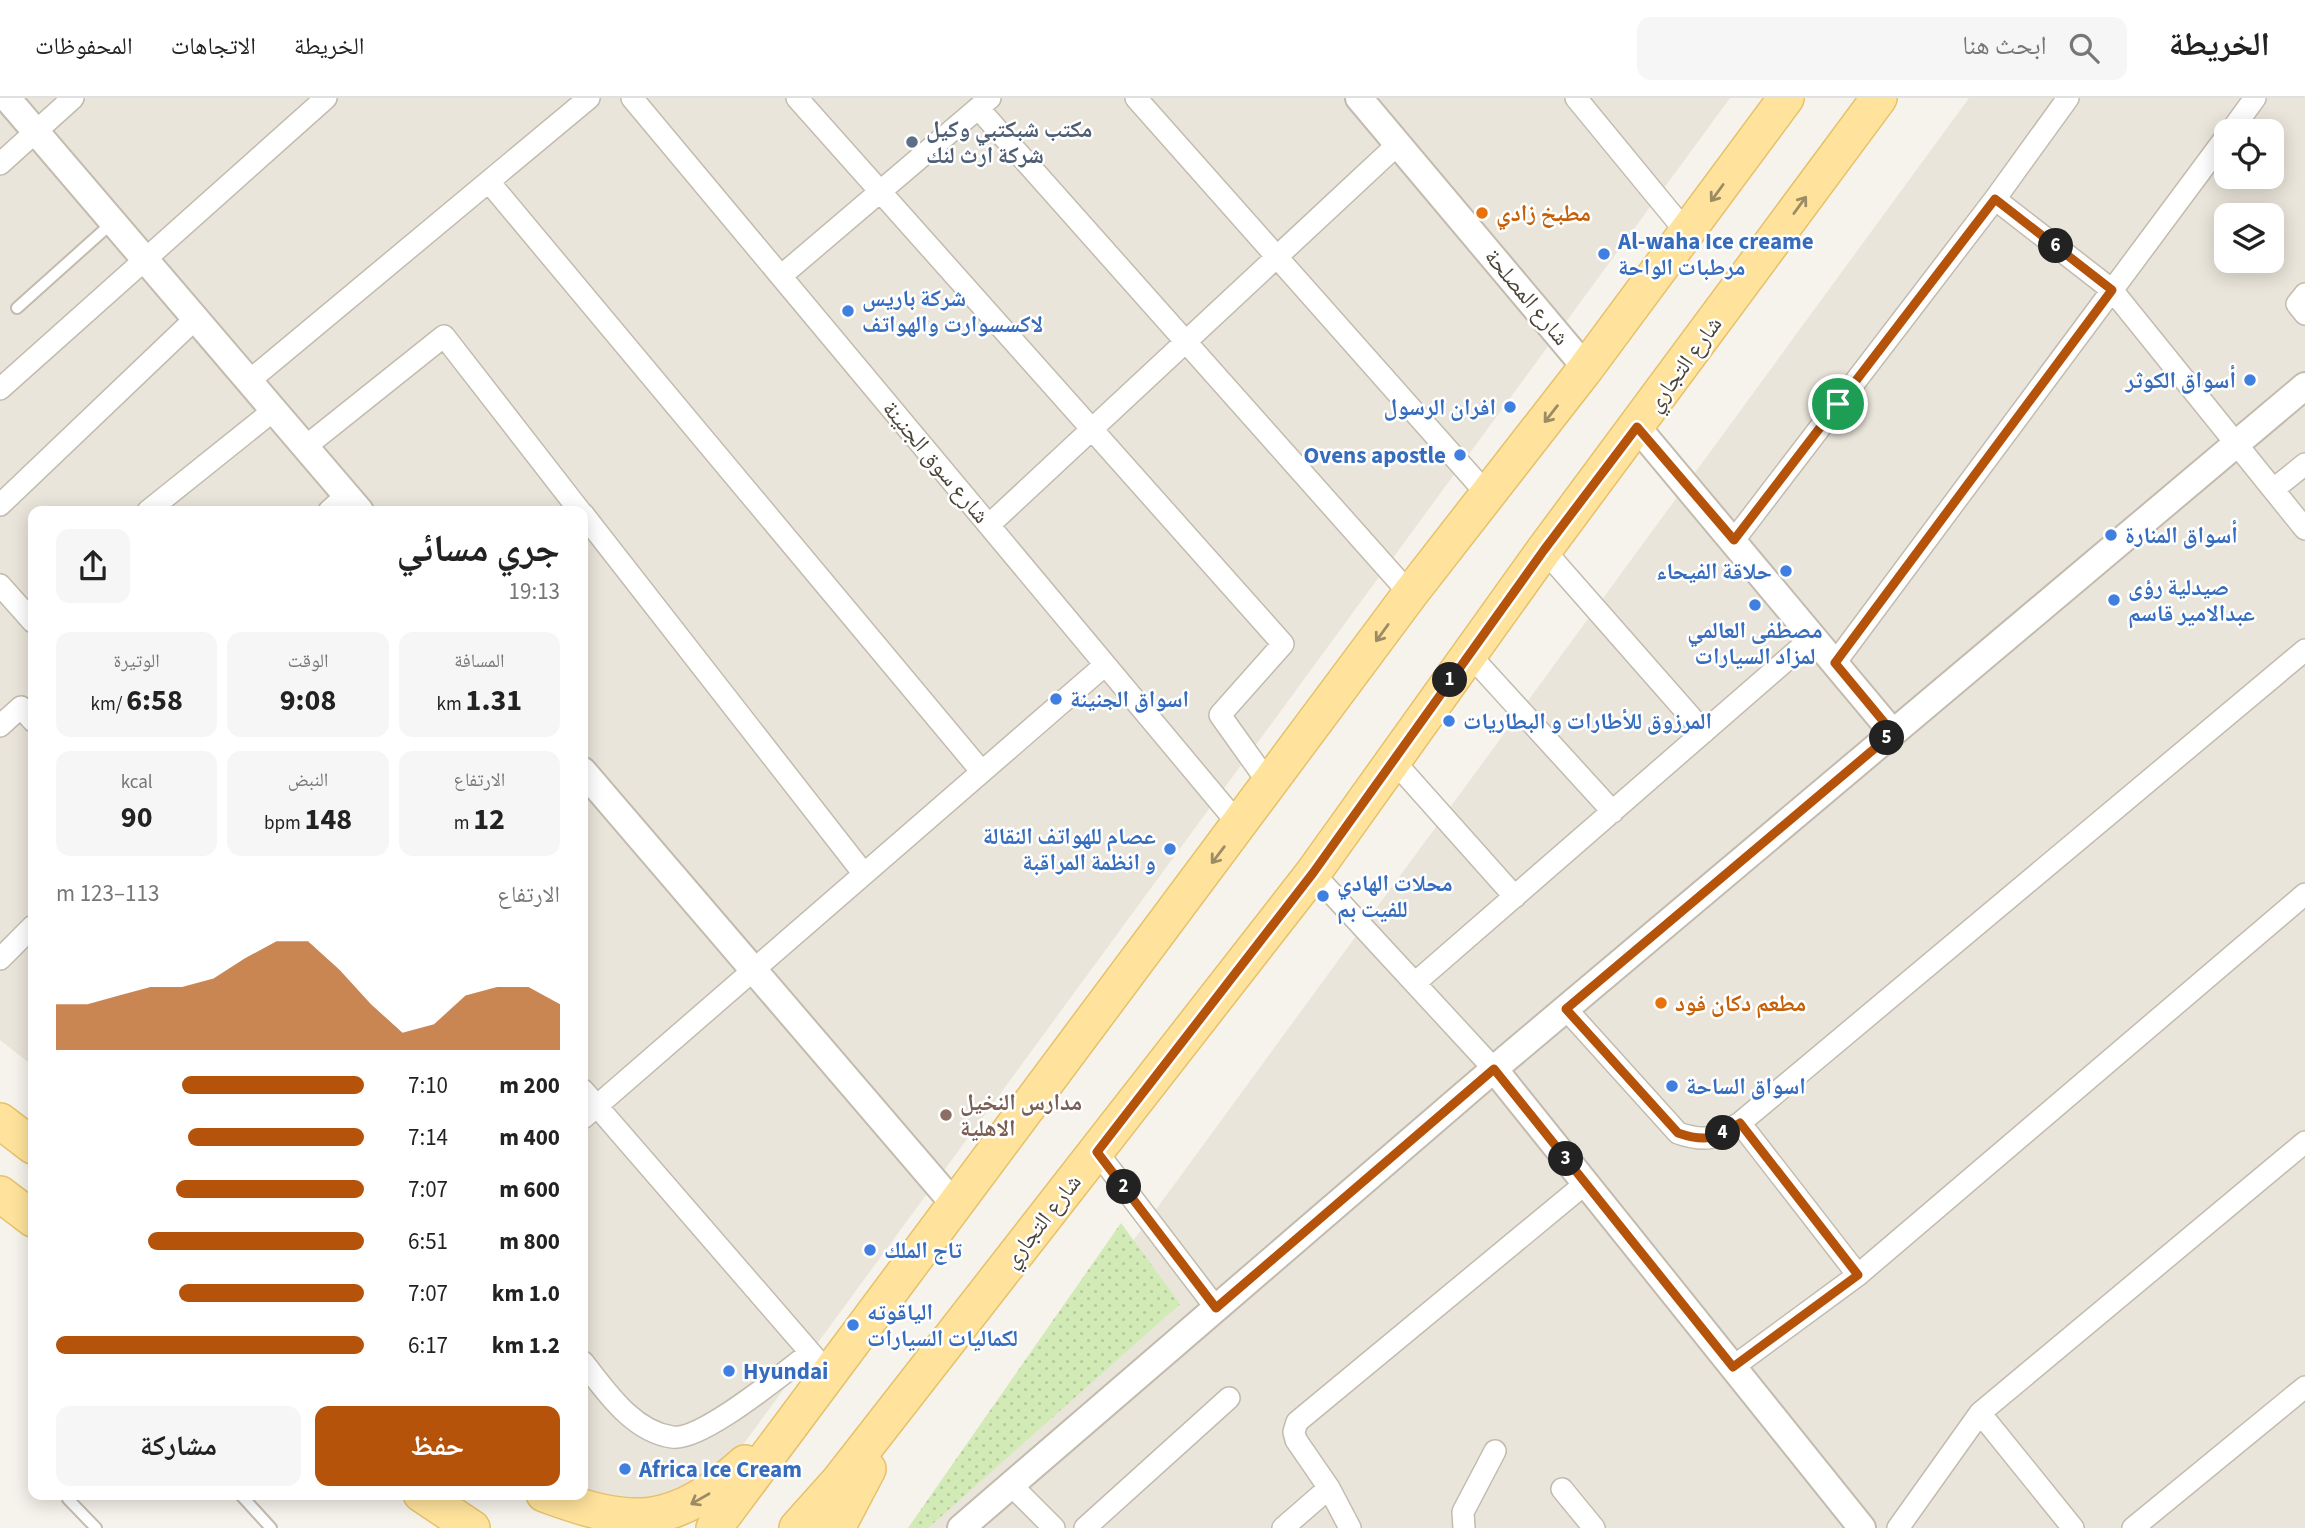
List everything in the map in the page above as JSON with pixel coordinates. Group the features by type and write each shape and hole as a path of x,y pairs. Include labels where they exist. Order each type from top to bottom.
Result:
{"main road":[{"path":"714,1528 790,1424 819,1364 955,1205 1240,826 1410,594 1586,368 1786,98"},
{"name":"شارع التجاري","path":"797,1528 839,1481 910,1391 1313,873 1544,550 1879,98"},
{"path":"0,1121 28,1142"},
{"path":"0,1194 28,1215"},
{"path":"837,1528 910,1391"},
{"path":"561,1500 608,1516 636,1517 670,1512 695,1502 720,1486 790,1424"},
{"path":"429,1500 467,1528"},
{"path":"430,1500 472,1528"},
{"path":"534,1500 578,1528"}],"street":[{"path":"7,98 306,447 346,506"},
{"path":"0,164 73,98"},
{"path":"0,389 326,98"},
{"path":"249,381 589,98"},
{"name":"شارع سوق الجنينة","path":"632,98 1240,826"},
{"path":"797,98 1283,644 1220,715 1270,785"},
{"path":"1136,98 1488,494"},
{"name":"شارع المصلحة","path":"1359,98 1586,368"},
{"path":"1576,98 1687,233"},
{"path":"1734,540 1995,199 2068,98"},
{"path":"2240,119 2255,98"},
{"path":"781,276 984,103 1186,343 1410,594"},
{"path":"989,525 1398,144"},
{"path":"1835,663 2214,153"},
{"path":"489,182 982,772"},
{"path":"1995,199 2112,290 2305,529"},
{"path":"2305,293 2297,304 2305,314"},
{"path":"0,505 196,318"},
{"path":"306,447 444,336 577,506"},
{"path":"961,1528 1494,1069 2305,386"},
{"path":"154,506 274,410"},
{"path":"1637,427 1893,733"},
{"path":"2274,489 2305,464"},
{"path":"588,521 864,874"},
{"path":"1544,550 1704,732"},
{"path":"0,585 28,611"},
{"path":"1415,983 1813,637"},
{"path":"1566,1009 1678,1133 1692,1138 1715,1139 1740,1123 2305,650"},
{"path":"1469,654 1613,812"},
{"path":"588,1104 753,970 1105,665"},
{"path":"0,726 21,707 28,715"},
{"path":"1392,760 1515,897"},
{"path":"588,777 955,1205"},
{"path":"1313,873 1494,1069 1862,1528"},
{"path":"1733,1367 1858,1275 2305,894"},
{"path":"0,959 28,931"},
{"path":"588,1106 819,1364 710,1426 675,1438 649,1429 627,1414 588,1368"},
{"path":"1740,1123 1858,1275"},
{"path":"1898,1528 1980,1413 2305,1142"},
{"path":"1097,1152 1216,1308"},
{"path":"1350,1528 1329,1488 1296,1440 1294,1432 1297,1422 1586,1183"},
{"path":"2133,1528 2305,1387"},
{"path":"1085,1528 1229,1398"},
{"path":"1980,1413 2073,1528"},
{"path":"1464,1528 1464,1512 1495,1451"},
{"path":"1011,1485 1054,1528"},
{"path":"1283,1528 1329,1488"},
{"path":"1562,1489 1594,1528"}],"lane":[{"path":"16,308 113,222"},
{"path":"69,1500 96,1528"},
{"path":"245,1500 271,1528"}],"shaded area":[{"path":"0,98 1730,98 682,1528 633,1528 588,1493 588,506 28,506 28,1062 0,1040"},
{"path":"1969,98 2305,98 2305,1528 923,1528"}],"green space":[{"path":"1121,1223 1180,1304 928,1528 908,1528"}],"place":[{"name":"مكتب شبكتبي وكيل شركة ارث لنك","path":"912,142"},
{"name":"مطبخ زادي","path":"1482,213"},
{"name":"Al-waha Ice creame مرطبات الواحة","path":"1604,254"},
{"name":"شركة باريس لاكسسوارت والهواتف","path":"848,311"},
{"name":"أسواق الكوثر","path":"2250,380"},
{"name":"افران الرسول","path":"1510,407"},
{"name":"Ovens apostle","path":"1460,455"},
{"name":"أسواق المنارة","path":"2111,535"},
{"name":"حلاقة الفيحاء","path":"1786,571"},
{"name":"صيدلية رؤى عبدالامير قاسم","path":"2114,600"},
{"name":"مصطفى العالمي لمزاد السيارات","path":"1755,605"},
{"name":"اسواق الجنينة","path":"1056,699"},
{"name":"المرزوق للأطارات و البطاريات","path":"1449,721"},
{"name":"عصام للهواتف النقالة و انظمة المراقبة","path":"1170,849"},
{"name":"محلات الهادي للفيت بم","path":"1323,896"},
{"name":"مطعم دكان فود","path":"1661,1003"},
{"name":"اسواق الساحة","path":"1672,1086"},
{"name":"مدارس النخيل الاهلية","path":"946,1115"},
{"name":"تاج الملك","path":"870,1250"},
{"name":"الياقوته لكماليات السيارات","path":"853,1325"},
{"name":"Hyundai","path":"729,1371"},
{"name":"Africa Ice Cream","path":"625,1469"}],"route":[{"path":"1995,199 2112,290 1835,663 1893,733 1566,1009 1678,1133 1692,1138 1715,1139 1740,1123 1858,1275 1733,1367 1494,1069 1216,1308 1097,1152 1313,873 1544,550 1637,427 1734,540 1838,404 1995,199"}]}
